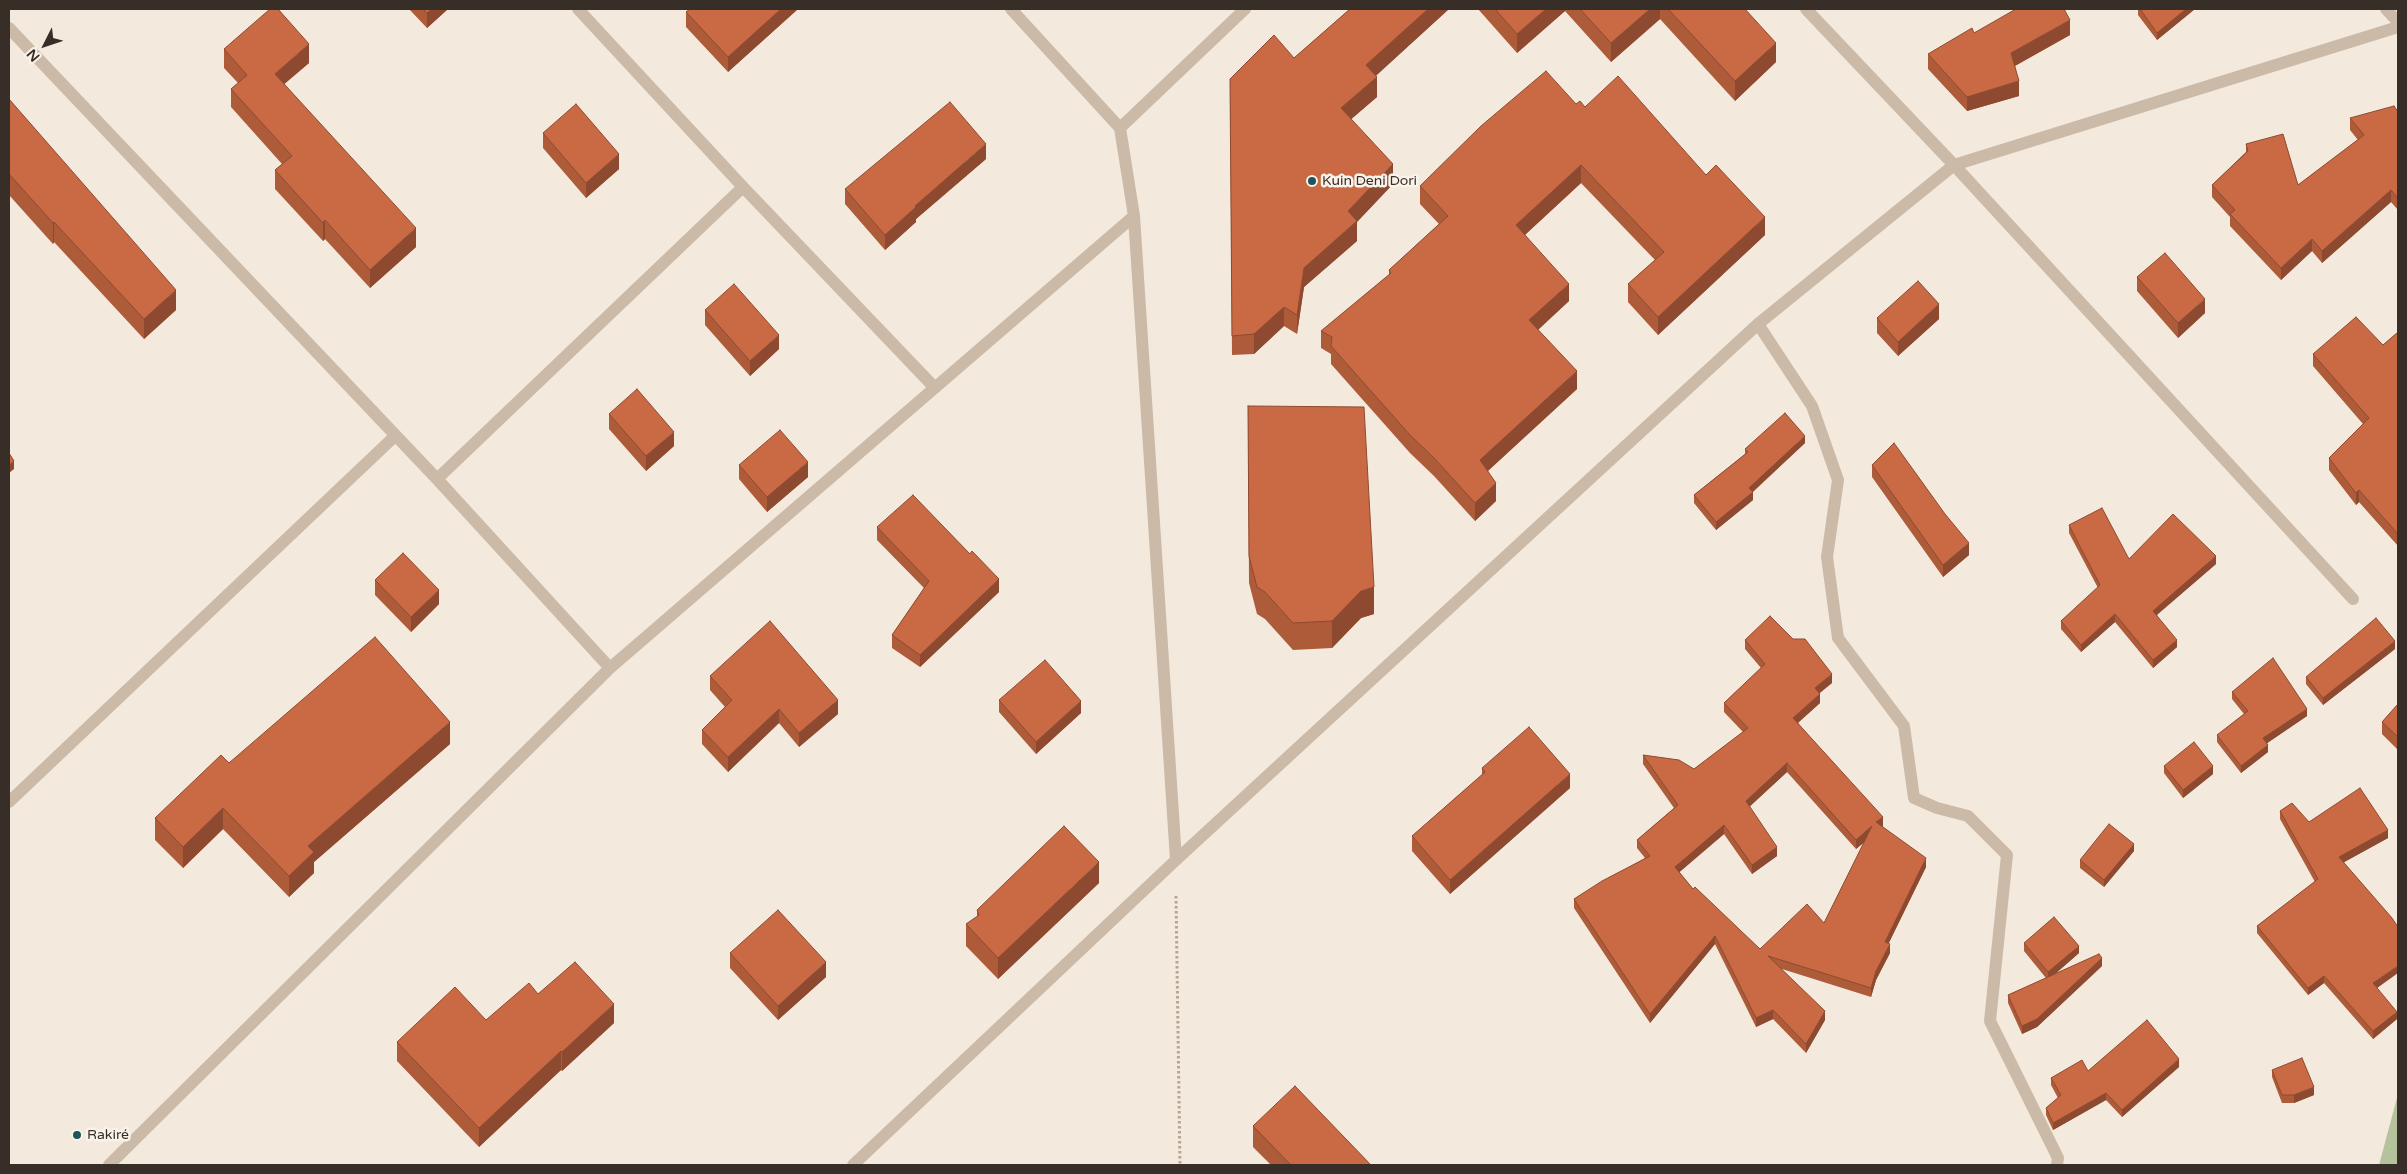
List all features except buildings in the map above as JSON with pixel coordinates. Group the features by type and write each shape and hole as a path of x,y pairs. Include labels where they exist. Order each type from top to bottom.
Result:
{"street":[{"path":"578,9 742,187 935,388"},
{"path":"1011,9 1120,128 1134,216 1176,860"},
{"path":"1120,128 1245,9"},
{"path":"1806,9 1954,165 2353,599"},
{"path":"2386,9 2398,22"},
{"path":"9,28 437,480 610,668"},
{"path":"852,1165 1176,860 1758,324 1954,165 2398,28"},
{"path":"437,480 742,187"},
{"path":"110,1165 610,668 1134,216"},
{"path":"1758,324 1812,406 1838,480 1827,557 1838,638 1904,726 1914,798 1937,808 1968,816 2007,854 1990,1021 2058,1158 2057,1165"},
{"path":"9,802 395,436"}],"path":[{"path":"1176,860 1180,1165"}],"green space":[{"path":"2398,1094 2398,1165 2379,1165"}],"place":[{"name":"Kuin Deni Dori","path":"1312,181"},
{"name":"Rakiré","path":"77,1135"}]}
